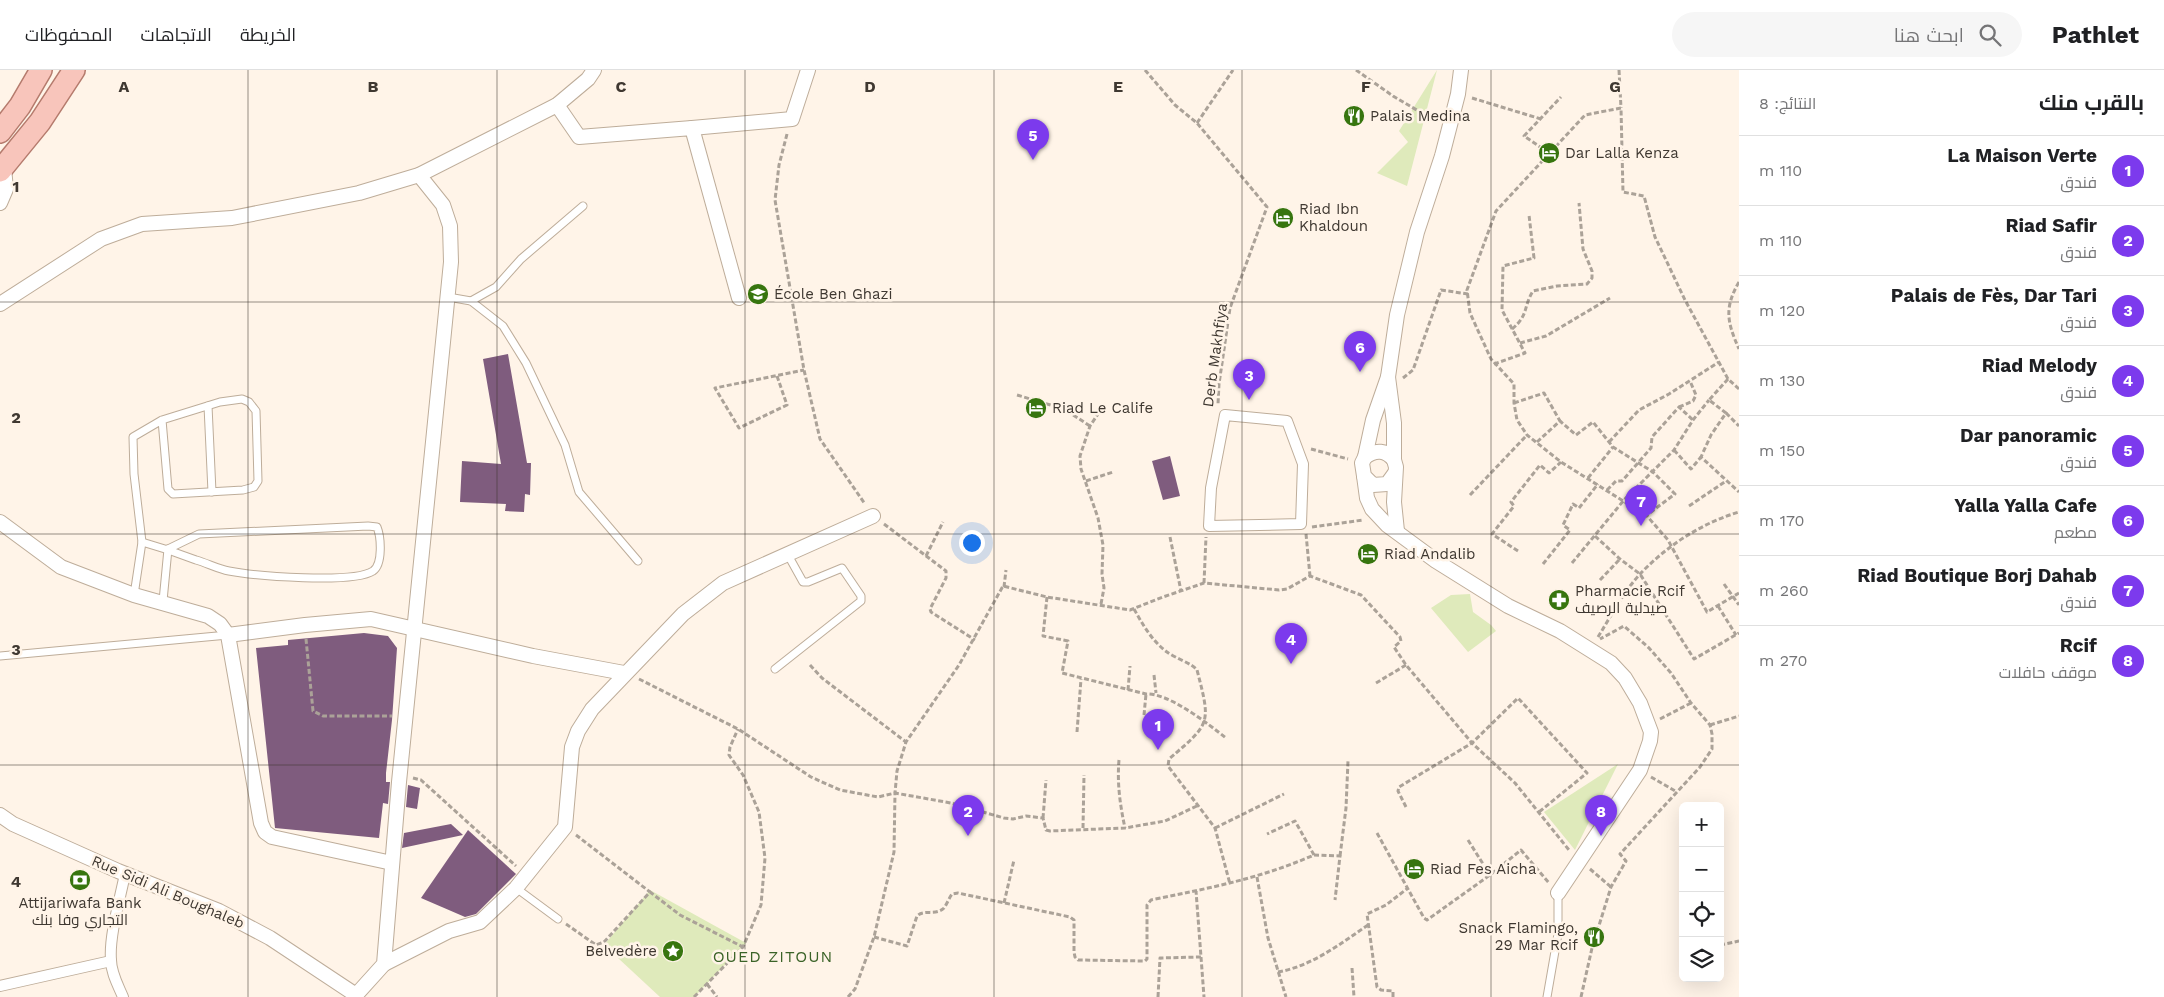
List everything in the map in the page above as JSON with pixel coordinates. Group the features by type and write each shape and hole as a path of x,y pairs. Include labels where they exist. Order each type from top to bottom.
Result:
{"main road":[{"path":"0,132 20,106 41,70"},
{"path":"1,168 40,122 74,70"}],"street":[{"path":"0,304 101,239 142,224 232,218 359,193 420,175 557,105 588,79 594,70"},
{"path":"557,105 579,137 792,119 808,70"},
{"path":"1461,70 1458,94 1442,156 1417,232 1398,315 1388,377 1373,420 1362,470 1367,498 1372,509 1387,526 1397,531 1436,561 1508,606 1560,631 1612,663 1625,678 1649,724 1650,742 1640,770 1558,893"},
{"path":"692,128 739,298"},
{"path":"0,203 6,189 1,168"},
{"path":"384,964 405,716 451,262 450,226 443,205 420,175"},
{"path":"1388,377 1394,423 1394,502 1397,531"},
{"path":"1225,415 1287,421 1303,464 1301,524 1273,525 1209,526 1211,488 1225,415"},
{"path":"1364,476 1368,482 1380,485 1387,484 1395,467 1390,455 1377,451 1365,457"},
{"path":"356,996 384,964 449,931 480,922 516,888 566,827 572,747 578,731 592,709 624,673 683,614 723,583 873,516"},
{"path":"0,522 61,567 134,595 163,601 208,616 220,624 228,635 261,823 265,832 272,837 392,863"},
{"path":"228,635 371,619 414,631 624,673"},
{"name":"Rue Sidi Ali Boughaleb","path":"0,815 13,824 125,874 220,911 270,938 356,996"},
{"path":"123,997 110,961 125,874"},
{"path":"0,986 110,961"}],"lane":[{"path":"470,301 496,287 521,259 583,206"},
{"path":"448,298 470,301 503,326 526,363 565,446 578,492 638,561"},
{"path":"134,595 142,542 134,483 133,437 162,420 208,406 242,399 249,402 256,411 258,481 254,487 243,490 173,494 168,489 162,420"},
{"path":"208,406 212,492"},
{"path":"142,542 168,549 227,571 288,578 334,578 366,573 376,568 381,552 377,528 368,526 199,534 168,549"},
{"path":"163,601 168,549"},
{"path":"775,669 861,601 861,596 842,568 808,582 803,582 788,555"},
{"path":"0,656 228,635"},
{"path":"516,888 558,918"},
{"path":"1547,997 1558,934 1558,893"}],"path":[{"path":"1145,70 1175,106 1197,123 1233,70"},
{"path":"1356,70 1393,96 1449,129"},
{"path":"1619,70 1624,192 1644,196 1655,237 1685,300 1728,379 1739,389"},
{"path":"1458,94 1541,119"},
{"path":"1549,153 1524,136 1561,96"},
{"path":"1621,108 1585,115 1496,211 1468,290 1472,320 1494,364 1514,384 1517,420 1527,435 1561,462 1647,516 1671,546 1707,612 1739,593"},
{"path":"792,119 779,165 776,200 804,370 820,439 873,516 946,571 947,574 931,606 931,612 975,640"},
{"name":"Derb Makhfiya","path":"1197,123 1267,207 1230,308 1219,384 1218,409"},
{"path":"1512,328 1525,315 1528,300 1534,292 1557,286 1587,284 1592,278 1592,271 1583,250 1580,203"},
{"path":"1494,364 1525,353 1502,310 1503,266 1534,258 1529,215"},
{"path":"1739,282 1731,296 1728,326 1739,349"},
{"path":"1388,377 1403,377 1413,370 1441,290 1468,294"},
{"path":"1520,343 1546,336 1610,298"},
{"path":"1609,442 1639,410 1669,394 1719,362"},
{"path":"777,376 787,404 739,428 715,388 804,370"},
{"path":"1572,563 1624,500 1674,450 1693,420 1728,379"},
{"path":"1608,490 1616,481 1622,481 1651,448 1652,437 1679,407 1693,402 1696,395 1690,381"},
{"path":"1514,402 1544,392 1560,421 1576,435 1593,422 1613,447 1653,472 1675,494 1647,516"},
{"path":"1017,396 1064,409 1090,426"},
{"path":"1709,400 1739,426"},
{"path":"1679,407 1693,420"},
{"path":"1101,604 1104,588 1102,574 1103,545 1098,518 1081,470 1080,456 1090,426 1102,408"},
{"path":"1674,450 1691,469 1701,457 1711,435 1726,413"},
{"path":"1537,442 1560,421"},
{"path":"1470,495 1527,435"},
{"path":"1588,478 1613,447"},
{"path":"1701,457 1739,492"},
{"path":"1518,551 1492,534 1514,506 1511,502 1540,465 1549,473 1561,462"},
{"path":"1086,482 1113,472"},
{"path":"1690,506 1726,481"},
{"path":"1543,564 1570,530 1563,525 1573,504 1579,508 1598,484"},
{"path":"1581,997 1592,948 1610,887 1626,861 1620,854 1700,767 1712,749 1710,725 1691,703 1671,673 1649,648 1624,626 1594,643 1640,574 1671,546 1718,518 1739,512"},
{"path":"926,556 943,522"},
{"path":"1306,528 1310,576"},
{"path":"1204,584 1207,531"},
{"path":"1170,536 1181,591"},
{"path":"1595,536 1640,574 1694,659 1737,634 1718,606"},
{"path":"1600,580 1620,559"},
{"path":"848,997 855,989 874,937 894,852 897,771 906,742 975,640 1004,587 1006,570"},
{"path":"1004,587 1047,597 1134,609 1204,584 1279,590 1287,589 1310,576 1361,595 1400,637 1401,641 1395,646 1395,649 1406,665 1472,743 1515,783 1580,860 1610,887"},
{"path":"1724,584 1739,604"},
{"path":"1047,597 1043,636 1068,641 1062,673 1146,694 1156,693 1205,722 1226,738"},
{"path":"1134,609 1148,633 1159,646 1186,664 1196,667 1206,705 1205,722 1193,738 1169,759 1168,766 1215,828 1230,884"},
{"path":"305,625 312,711 323,716 405,716"},
{"path":"1376,683 1406,665"},
{"path":"810,666 822,678 906,742"},
{"path":"1128,690 1130,666"},
{"path":"624,673 659,688 738,729 811,777 840,790 878,797 895,794 952,803 1004,818 1012,819 1026,816 1043,818"},
{"path":"1154,675 1156,693"},
{"path":"1077,732 1082,679"},
{"path":"1144,715 1146,694"},
{"path":"1406,807 1398,791 1399,787 1472,743 1518,698 1587,774 1539,812"},
{"path":"1649,724 1691,703"},
{"path":"1710,725 1739,716"},
{"path":"694,997 743,947 761,905 765,858 759,812 743,775 729,756 730,748 738,729"},
{"path":"1119,760 1118,788 1125,828"},
{"path":"1335,900 1346,808 1348,761"},
{"path":"1640,770 1676,792"},
{"path":"400,773 421,780 526,875"},
{"path":"1083,828 1084,775"},
{"path":"1046,780 1043,818 1046,830 1125,828 1165,821 1199,805"},
{"path":"1215,828 1284,794"},
{"path":"1268,834 1295,820 1314,855"},
{"path":"566,827 680,915 743,947"},
{"path":"1377,833 1424,918 1427,920 1490,875 1521,850 1558,893"},
{"path":"1468,840 1490,875"},
{"path":"874,937 907,946 916,916 920,912 935,912 944,908 952,894 958,893 1070,917 1074,920 1074,957 1078,960 1140,962 1147,959 1147,902 1257,877 1314,855 1340,856"},
{"path":"1004,903 1014,860"},
{"path":"1257,877 1268,938 1286,997"},
{"path":"1393,997 1393,991 1381,990 1377,987 1367,914 1386,905 1408,888"},
{"path":"1196,891 1204,997"},
{"path":"558,918 596,945 600,944 650,892"},
{"path":"1278,972 1297,968 1331,950 1368,925"},
{"path":"1724,944 1739,941"},
{"path":"1158,997 1160,958 1201,957"},
{"path":"1352,968 1354,997"},
{"path":"707,984 717,997"}],"green space":[{"path":"1437,70 1407,186 1377,173 1408,142 1399,131"},
{"path":"1470,594 1473,612 1496,631 1468,652 1431,608 1451,595"},
{"path":"1618,764 1575,850 1544,812"},
{"path":"650,890 746,943 694,997 660,997 604,945"}],"building":[{"path":"508,354 527,463 531,463 530,495 525,494 524,512 505,511 506,504 460,502 462,461 501,464 483,359"},
{"path":"1170,456 1180,496 1163,500 1152,461"},
{"path":"364,633 388,636 397,648 386,773 386,782 390,782 388,804 383,803 379,838 275,828 256,648 288,645 288,640"},
{"path":"408,785 420,788 417,809 406,807"},
{"path":"451,824 463,835 402,848 404,833"},
{"path":"468,830 516,874 476,914 465,917 421,898"}],"place":[{"name":"Palais Medina","path":"1354,116"},
{"name":"Dar Lalla Kenza","path":"1549,153"},
{"name":"Dar panoramic","path":"1033,160"},
{"name":"Riad Ibn Khaldoun","path":"1283,218"},
{"name":"École Ben Ghazi","path":"758,294"},
{"name":"Yalla Yalla Cafe","path":"1360,372"},
{"name":"Palais de Fès, Dar Tari","path":"1249,400"},
{"name":"Riad Le Calife","path":"1036,408"},
{"name":"Riad Boutique Borj Dahab","path":"1641,526"},
{"name":"Riad Andalib","path":"1368,554"},
{"name":"Pharmacie Rcif صيدلية الرصيف","path":"1559,600"},
{"name":"Riad Melody","path":"1291,664"},
{"name":"La Maison Verte","path":"1158,750"},
{"name":"Riad Safir","path":"968,836"},
{"name":"Rcif","path":"1601,836"},
{"name":"Riad Fes Aicha","path":"1414,869"},
{"name":"Attijariwafa Bank التجاري وفا بنك","path":"80,880"},
{"name":"Snack Flamingo, 29 Mar Rcif","path":"1594,937"},
{"name":"Belvedère","path":"673,951"}],"district":[{"name":"OUED ZITOUN","path":"773,956"}]}
